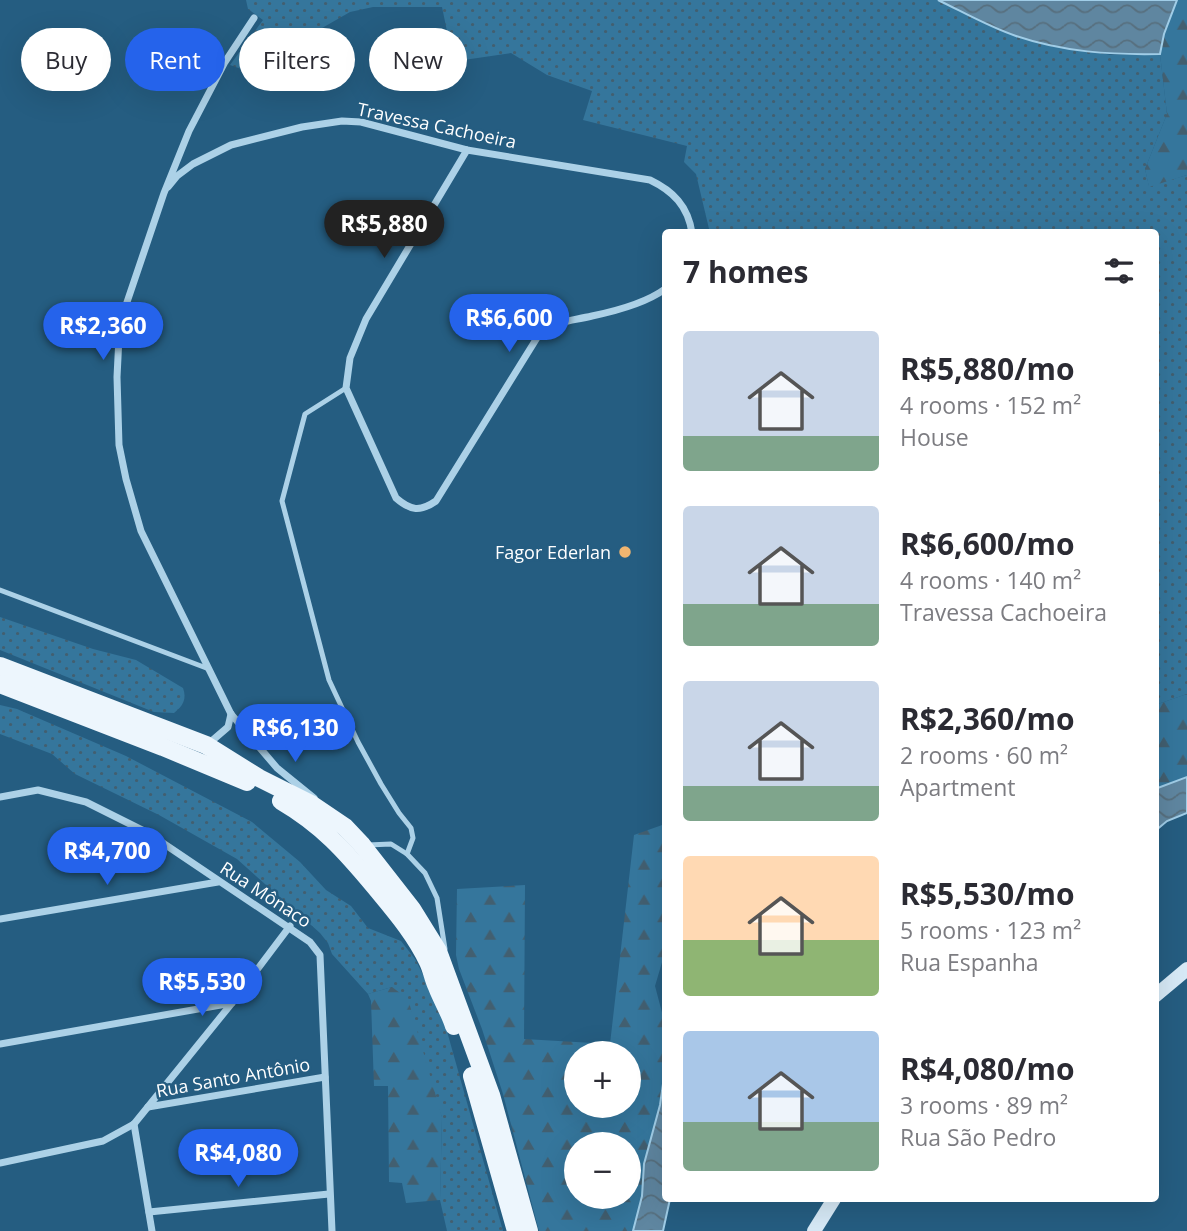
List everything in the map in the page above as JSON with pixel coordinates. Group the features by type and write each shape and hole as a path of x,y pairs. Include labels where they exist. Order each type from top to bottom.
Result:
{"main road":[{"path":"0,666 206,745 259,778 311,804 345,827 362,845 412,909 438,951 491,1095 529,1231"},
{"path":"0,684 238,778 307,817 358,865 408,928 428,962 467,1059 516,1231"},
{"path":"1159,993 1187,970"},
{"path":"814,1231 832,1202"}],"street":[{"path":"254,18 225,62 188,131 125,308 119,337 117,377 119,445 141,531 231,714 277,768 306,790 345,827"},
{"name":"Travessa Cachoeira","path":"164,193 177,176 193,164 231,145 322,123 361,122 467,150 650,180 667,188 678,199 690,220 691,229"},
{"path":"467,150 366,319 350,358 346,387 396,498 405,506 417,510 436,501 540,333 555,323 594,316 654,297 662,291"},
{"path":"206,745 228,727 231,714"},
{"name":"Rua Mônaco","path":"0,796 38,790 86,802 148,833 290,926 310,942 320,955 325,1077"},
{"path":"0,919 219,882"},
{"path":"0,1163 103,1141 134,1124 290,926"},
{"path":"0,1044 232,1003"},
{"path":"325,1077 332,1231"},
{"name":"Rua Santo Antônio","path":"147,1107 325,1077"},
{"path":"134,1124 152,1231"},
{"path":"149,1212 329,1194"}],"lane":[{"path":"346,387 305,414 282,501 329,680 381,784 411,828 413,838 407,854"},
{"path":"0,590 209,669"},
{"path":"362,845 391,844 407,854 425,873 437,898 451,987"}],"green space":[{"path":"246,0 938,0 1016,36 1111,55 1160,54 1167,114 1145,169 1149,186 1187,175 1187,694 1159,704 1159,229 709,229 696,174 684,162 687,146 583,120 592,91 547,75 511,53 467,59 467,28 446,28 442,7 373,7 350,12 322,28 257,28 263,20 248,9"},
{"path":"1177,0 1187,0 1187,175 1149,187 1145,169 1167,114 1160,54 1164,34"},
{"path":"239,53 239,68 230,65"},
{"path":"0,617 93,649 136,660 183,688 183,702 174,713 154,712 0,650"},
{"path":"1187,694 1187,777 1159,788 1159,704"},
{"path":"0,705 17,709 126,756 252,822 300,862 326,890 351,906 368,928 401,941 415,959 441,1010 503,1231 447,1231 440,1200 442,1117 392,987 368,994 332,954 320,933 237,859 159,815 75,774 52,754 0,734"},
{"path":"662,825 662,962 655,986 662,1013 662,1091 644,1164 641,1200 641,1132 564,1132 564,1209 639,1209 633,1231 539,1231 503,1094 459,969 456,955 457,889 525,885 524,1039 564,1041 564,1118 641,1118 641,1041 610,1041 634,835"},
{"path":"392,987 408,999 442,1117 440,1200 406,1203 402,1183 389,1182 388,1086 374,1086 371,1001 368,994"}],"water":[{"path":"938,0 1177,0 1164,34 1160,54 1142,54 1105,53 1051,46 996,28"},
{"path":"1187,777 1187,813 1167,821 1159,828 1159,788"},
{"path":"662,1091 662,1202 669,1202 663,1231 633,1231 639,1209 641,1209 644,1164"}],"place":[{"name":"Fagor Ederlan","path":"625,552"}]}
